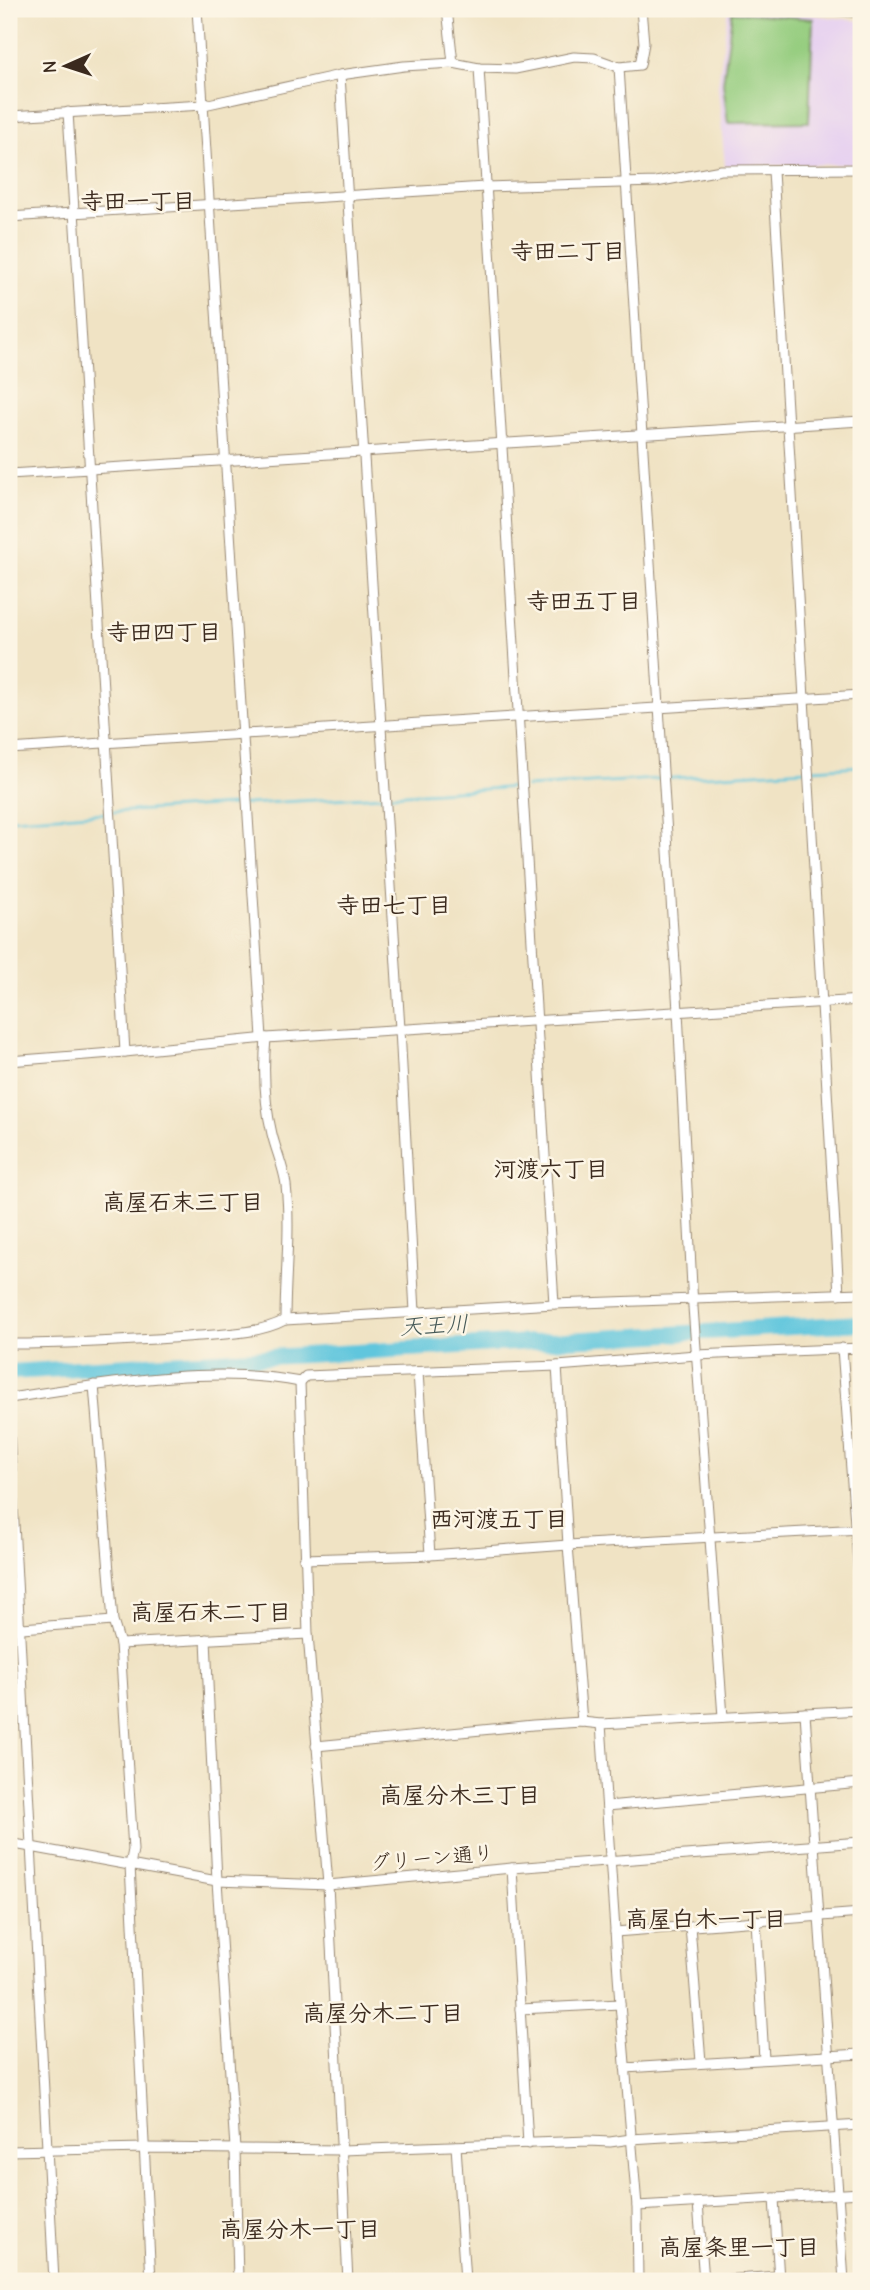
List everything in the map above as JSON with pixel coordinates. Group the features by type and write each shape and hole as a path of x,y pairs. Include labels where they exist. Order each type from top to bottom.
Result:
{"street":[{"path":"197,9 247,815 264,1038 263,1088 272,1135 286,1182 289,1243 285,1320"},
{"path":"447,9 453,63"},
{"path":"9,116 204,105 341,75 404,66 453,63 479,68 515,69 574,57 594,58 619,67 640,65 644,43 641,9"},
{"path":"822,9 861,13"},
{"path":"619,67 678,1011 696,1351 723,1717"},
{"path":"479,68 554,1304"},
{"path":"341,75 415,1312"},
{"path":"68,112 125,1052"},
{"path":"9,217 485,187 656,182 721,170 861,169"},
{"path":"773,171 839,1294"},
{"path":"9,474 861,421"},
{"path":"9,749 861,695"},
{"path":"9,1061 264,1038 861,1000"},
{"path":"9,1344 87,1344 224,1334 274,1325 285,1320 415,1312 554,1304 693,1303 861,1293"},
{"path":"842,1348 859,1529 861,1604"},
{"path":"348,2281 328,1885 308,1634 300,1382 306,1376 557,1366 696,1351 861,1348"},
{"path":"557,1366 582,1722"},
{"path":"418,1372 430,1555"},
{"path":"9,1398 93,1385 245,1374 300,1382"},
{"path":"93,1385 113,1621 120,1644 133,1850 130,1865 151,2281"},
{"path":"9,1428 54,2281"},
{"path":"304,1559 430,1555 859,1529"},
{"path":"9,1629 113,1621"},
{"path":"120,1644 308,1634"},
{"path":"206,1639 217,1881 235,2148 238,2281"},
{"path":"316,1746 533,1725 582,1722 601,1724 861,1710"},
{"path":"805,1713 845,2281"},
{"path":"601,1724 609,1861 637,2206 638,2281"},
{"path":"607,1805 861,1783"},
{"name":"グリーン通り","path":"9,1843 217,1881 328,1885 512,1868 861,1842"},
{"path":"512,1868 528,2144"},
{"path":"615,1932 861,1913"},
{"path":"756,1920 764,2059"},
{"path":"690,1926 701,2063"},
{"path":"520,2009 620,2004"},
{"path":"625,2068 861,2054"},
{"path":"9,2151 145,2148 342,2150 589,2141 610,2143 631,2139 861,2125"},
{"path":"456,2146 465,2281"},
{"path":"637,2206 861,2193"},
{"path":"698,2203 704,2281 779,2279 774,2198"}],"shaded area":[{"path":"728,9 773,10 861,21 861,164 725,166 718,86"}],"green space":[{"path":"732,12 813,19 809,122 728,123 723,83"}],"waterway":[{"path":"812,769 861,766"},
{"path":"526,787 805,770"},
{"path":"389,795 519,787"},
{"path":"113,812 383,796"},
{"path":"9,819 107,813"},
{"name":"天王川","path":"9,1372 861,1323"}],"district":[{"name":"寺田一丁目","path":"138,201"},
{"name":"寺田二丁目","path":"568,251"},
{"name":"寺田五丁目","path":"584,601"},
{"name":"寺田四丁目","path":"164,632"},
{"name":"寺田七丁目","path":"394,905"},
{"name":"河渡六丁目","path":"551,1169"},
{"name":"高屋石末三丁目","path":"183,1202"},
{"name":"西河渡五丁目","path":"499,1519"},
{"name":"高屋石末二丁目","path":"211,1612"},
{"name":"高屋分木三丁目","path":"460,1795"},
{"name":"高屋白木一丁目","path":"706,1919"},
{"name":"高屋分木二丁目","path":"383,2013"},
{"name":"高屋分木一丁目","path":"300,2229"},
{"name":"高屋条里一丁目","path":"739,2247"}]}
